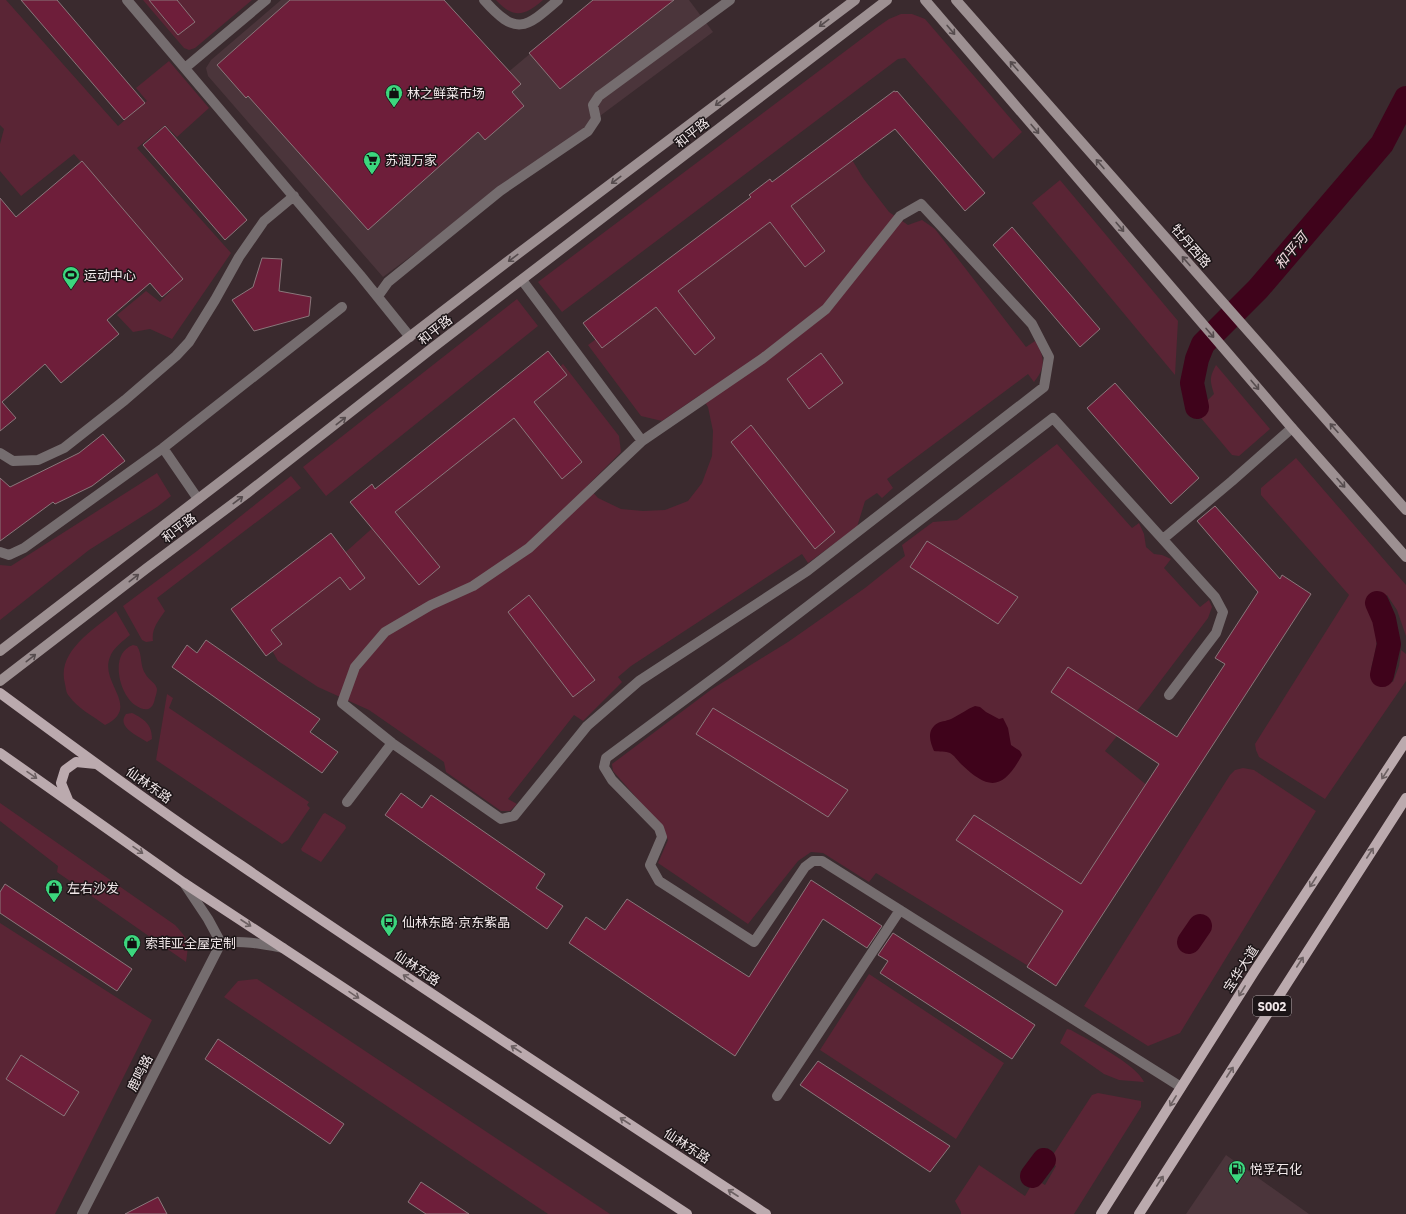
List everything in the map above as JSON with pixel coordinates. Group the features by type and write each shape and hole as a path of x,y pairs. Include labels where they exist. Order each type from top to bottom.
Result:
{"main road":[{"name":"仙林东路","path":"0,693 96,764 254,874 766,1214"},
{"name":"宝华大道","path":"1101,1214 1254,972 1406,741"},
{"path":"0,753 184,882 687,1214"},
{"path":"69,801 61,783 65,770 76,762 96,764"},
{"name":"S002","path":"1139,1214 1406,798"}],"street":[{"path":"127,0 378,296 410,337"},
{"path":"186,68 266,0"},
{"path":"484,0 496,14 508,22 517,25 529,23 539,17 558,0"},
{"path":"378,296 388,282 500,191 588,131 596,119 593,105 599,96 730,0"},
{"name":"和平路","path":"0,651 410,337 855,0"},
{"name":"和平路","path":"0,682 887,0"},
{"path":"925,0 1190,310 1406,557"},
{"name":"牡丹西路","path":"956,0 1406,510"},
{"path":"0,453 13,461 38,460 64,448 125,400 176,356 188,342 215,300 239,257 264,221 294,196"},
{"path":"921,204 1032,324 1049,357 1044,387 807,571 640,681 587,726 514,816 501,819 392,743 342,703 355,667 385,632 431,605 473,586 529,548 642,441 762,359 826,309 900,216 921,204"},
{"path":"522,280 642,441"},
{"path":"0,552 8,555 24,548 163,448 342,307"},
{"path":"1169,695 1216,633 1224,612 1215,597 1053,418 726,669 606,758 604,767 612,780 659,828 662,837 650,866 659,881 754,942 805,867 813,861 822,861 1181,1087"},
{"path":"1163,539 1292,428"},
{"path":"163,448 198,499"},
{"path":"347,802 392,743"},
{"path":"184,882 208,919 221,943 236,941 255,942 284,948"},
{"path":"777,1096 900,910"},
{"name":"鹿鸣路","path":"82,1214 221,943"}],"shaded area":[{"path":"0,0 6,0 118,126 147,101 136,88 169,61 209,108 177,137 165,125 137,148 231,253 172,339 150,329 133,332 117,315 146,291 160,302 182,279 74,154 21,196 0,171 0,144 4,129 0,125"},
{"path":"143,0 252,0 195,48 189,50 184,48"},
{"path":"281,0 419,0 494,84 594,0 689,0 713,32 383,277 208,76 206,68 211,60"},
{"path":"496,0 543,0 525,12 514,13 502,6"},
{"path":"901,14 912,14 925,19 1022,132 993,159 905,58 898,59 562,312 538,282 876,28 889,19"},
{"path":"848,153 863,178 889,212 908,225 922,220 935,229 1026,347 1035,341 1041,352 1043,362 1041,372 1034,382 1028,374 887,479 893,488 882,498 877,493 865,501 857,527 808,563 802,554 631,666 618,677 622,682 583,721 574,715 508,799 517,804 510,811 501,811 446,772 444,762 369,710 318,687 278,661 260,629 387,515 563,364 619,436 621,452 587,486 598,498 621,509 643,511 665,510 688,501 702,483 712,456 713,431 708,407 700,395 662,421 641,416 588,345"},
{"path":"1060,180 1178,321 1175,375 1032,203"},
{"path":"517,299 538,326 326,496 303,467"},
{"path":"1216,365 1270,429 1239,456 1232,455 1196,412 1214,394 1211,380 1212,373"},
{"path":"1057,444 1132,528 1139,523 1144,534 1146,547 1154,554 1162,555 1171,559 1164,568 1200,607 1209,600 1212,607 1208,618 1105,751 1149,787 1030,967 876,873 869,882 823,853 811,852 798,861 748,924 658,863 668,840 663,828 613,771 612,764 712,689 788,642 865,588 905,556 902,545 933,522 957,520"},
{"path":"1296,458 1406,585 1406,636 1397,610 1387,595 1369,609 1373,617 1377,639 1371,669 1393,682 1399,666 1401,650 1406,654 1406,681 1325,799 1259,757 1255,744 1349,595 1261,495 1261,488"},
{"path":"157,473 171,496 157,507 89,550 0,620 0,565 11,566"},
{"path":"291,476 301,488 157,598 165,611 154,629 153,641 146,642 142,640 123,606 197,551"},
{"path":"116,611 130,635 121,642 110,657 108,667 120,702 120,710 115,718 105,725 81,708 68,695 64,672 66,661 79,642"},
{"path":"133,645 137,646 139,649 142,668 157,689 154,702 148,709 142,709 129,700 121,683 119,665 121,656 126,649"},
{"path":"167,694 173,698 169,708 309,802 307,805 310,808 288,840 282,844 156,760"},
{"path":"975,706 980,707 999,719 1003,718 1008,728 1011,745 1020,751 1022,755 1008,775 995,783 980,779 971,773 950,753 934,751 931,744 930,733 934,726"},
{"path":"132,713 140,717 149,726 151,729 152,739 147,742 129,731 124,723 124,719 126,714"},
{"path":"1243,768 1254,770 1316,811 1180,1033 1148,1046 1084,1006 1230,775 1235,770"},
{"path":"0,803 175,925 183,934 188,945 186,962 57,872 58,866 0,821"},
{"path":"325,813 345,825 346,828 321,862 301,849"},
{"path":"0,923 152,1020 55,1214 0,1214"},
{"path":"869,974 1004,1063 956,1139 820,1050"},
{"path":"257,979 610,1214 548,1214 224,997 238,981"},
{"path":"1067,1029 1112,1053 1132,1068 1144,1082 1119,1080 1104,1074 1060,1043"},
{"path":"1098,1093 1141,1101 1141,1107 1074,1214 961,1214 955,1201 979,1165 1025,1196 1035,1179 1045,1185 1056,1166 1049,1161 1092,1095"},
{"name":"悦孚石化","path":"1226,1155 1309,1214 1186,1214"}],"building":[{"path":"21,0 57,0 145,103 124,120"},
{"path":"149,0 177,0 195,22 178,35"},
{"path":"290,0 444,0 521,84 512,92 524,106 485,140 478,132 368,230 248,96 246,98 217,65"},
{"path":"593,0 674,0 560,89 529,53"},
{"path":"894,91 897,91 985,193 965,211 895,129 791,206 825,251 805,267 770,222 678,291 715,338 695,355 656,307 602,348 583,323 751,197 749,195 770,179 772,182"},
{"path":"165,126 247,220 225,240 143,145"},
{"name":"运动中心","path":"82,161 183,279 162,297 150,283 107,320 119,334 61,383 45,364 2,402 16,418 0,431 0,198 16,217"},
{"path":"1012,227 1100,329 1080,347 993,245"},
{"path":"262,258 282,259 279,291 311,297 309,316 254,331 232,300 253,287"},
{"path":"548,351 567,375 534,402 582,462 562,479 514,418 395,512 440,567 419,585 350,502 372,484 375,489"},
{"path":"821,353 843,383 809,409 787,379"},
{"path":"1115,383 1199,478 1171,504 1087,408"},
{"path":"751,425 835,532 815,549 731,442"},
{"path":"103,434 125,461 92,486 55,504 53,502 0,541 0,478 10,487 79,453"},
{"path":"1215,506 1280,579 1282,575 1311,594 1056,986 1027,967 1063,911 956,840 974,815 1081,884 1159,764 1051,692 1068,667 1177,737 1225,664 1215,658 1258,592 1197,521"},
{"path":"331,533 365,578 350,590 340,577 271,630 282,644 266,656 231,609"},
{"path":"927,541 1018,597 998,624 910,567"},
{"path":"529,595 595,680 573,697 508,612"},
{"path":"206,640 320,719 310,732 338,752 322,773 172,667 187,645 197,653"},
{"path":"713,708 848,790 828,817 696,734"},
{"path":"401,793 422,808 431,795 545,874 536,888 563,906 547,929 385,815"},
{"path":"811,880 882,926 867,948 823,919 735,1056 569,943 586,917 605,930 627,899 749,977"},
{"path":"5,884 132,969 117,991 0,913 0,892"},
{"path":"893,933 1035,1025 1012,1059 880,973 888,961 878,955"},
{"path":"218,1039 344,1124 330,1144 205,1059"},
{"path":"21,1055 79,1092 64,1116 6,1079"},
{"path":"818,1061 950,1146 930,1172 800,1085"},
{"path":"421,1182 469,1214 426,1214 408,1202"},
{"path":"158,1197 167,1214 125,1214"}],"waterway":[{"name":"和平河","path":"1197,407 1192,383 1197,359 1203,344 1258,289 1382,144 1406,98"},
{"name":"和平河","path":"1377,603 1384,619 1389,644 1382,675"},
{"name":"和平河","path":"1189,942 1200,926"},
{"name":"和平河","path":"1032,1176 1044,1160"}],"place":[{"name":"林之鲜菜市场","path":"394,108"},
{"name":"苏润万家","path":"372,175"},
{"name":"运动中心","path":"71,290"},
{"name":"左右沙发","path":"54,903"},
{"name":"仙林东路·京东紫晶","path":"389,937"},
{"name":"索菲亚全屋定制","path":"132,958"},
{"name":"悦孚石化","path":"1237,1184"}]}
